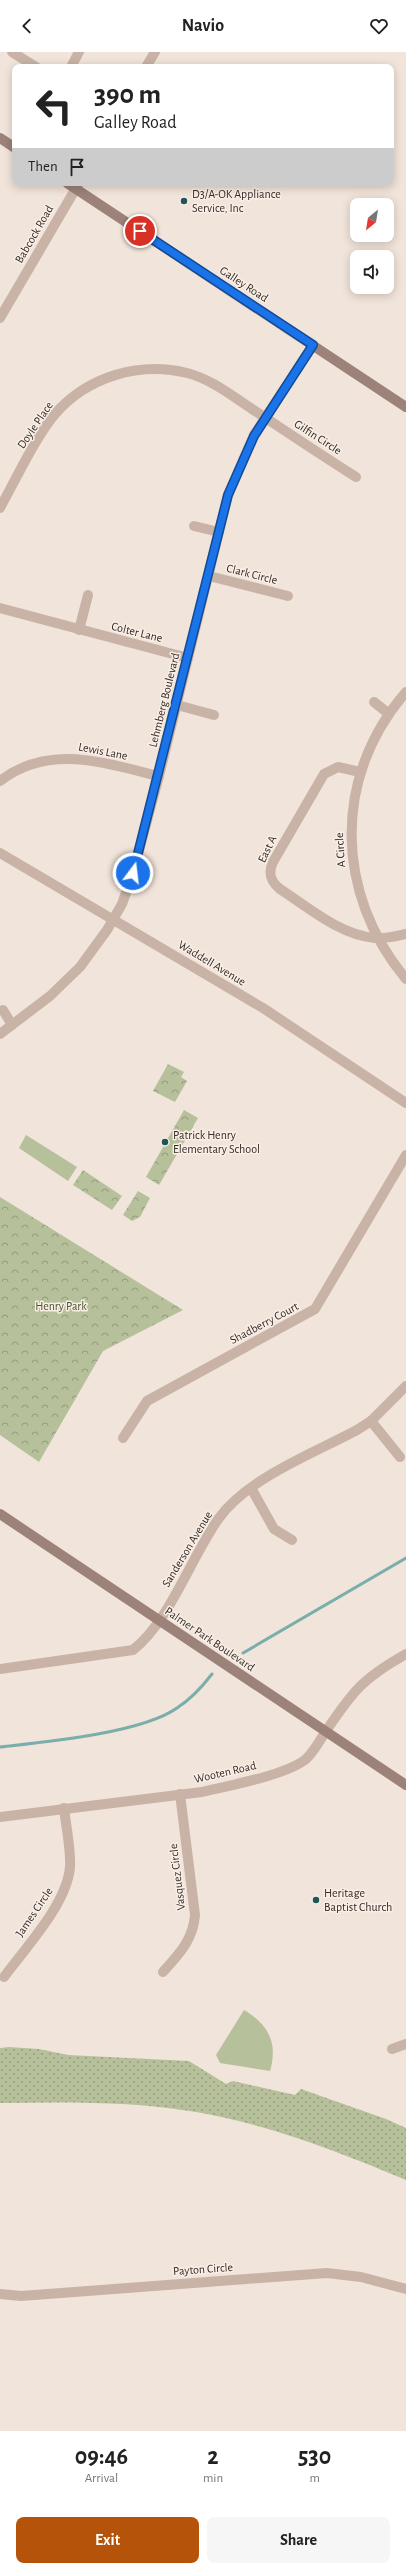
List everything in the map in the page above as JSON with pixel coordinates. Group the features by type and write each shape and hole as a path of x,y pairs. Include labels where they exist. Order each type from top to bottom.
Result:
{"main road":[{"path":"0,138 12,146"},
{"name":"Galley Road","path":"75,186 406,407"},
{"name":"Palmer Park Boulevard","path":"0,1514 406,1785"}],"street":[{"path":"12,52 31,64"},
{"path":"73,64 80,52"},
{"path":"148,64 155,52"},
{"name":"Babcock Road","path":"0,318 73,186"},
{"name":"Lehmberg Boulevard","path":"0,1034 56,991 80,967 114,920 133,873 177,705 219,532 237,472 265,418 313,345"},
{"name":"Doyle Place","path":"0,508 55,414 85,388 117,374 154,368 188,373 217,386 265,418"},
{"name":"Gilfin Circle","path":"265,418 356,477"},
{"path":"194,526 219,532"},
{"name":"Clark Circle","path":"209,576 288,596"},
{"path":"79,630 88,595"},
{"name":"Colter Lane","path":"0,608 188,658"},
{"name":"A Circle","path":"406,692 389,714 374,739 360,772 352,822 352,855 361,898 377,939 406,979"},
{"path":"374,702 389,714"},
{"path":"177,705 214,715"},
{"name":"Lewis Lane","path":"0,781 30,764 62,758 97,761 159,776"},
{"name":"East A","path":"360,772 338,767 324,774 269,869 270,876 273,883 280,890 329,922 351,933 377,939 406,934"},
{"name":"Waddell Avenue","path":"0,853 289,1024 406,1103"},
{"path":"3,1010 12,1025"},
{"name":"Shadberry Court","path":"123,1438 147,1401 315,1309 406,1155"},
{"name":"Sanderson Avenue","path":"0,1669 134,1650 141,1644 159,1620 220,1517 251,1488 371,1421 406,1386"},
{"path":"371,1421 400,1457"},
{"path":"251,1488 274,1529 292,1540"},
{"name":"Wooten Road","path":"0,1817 180,1794 230,1785 290,1768 307,1758 362,1683 375,1672 406,1654"},
{"name":"Vasquez Circle","path":"163,1972 186,1945 194,1925 195,1915 180,1794"},
{"name":"James Circle","path":"4,1977 55,1907 65,1888 70,1867 64,1808"},
{"path":"392,2048 406,2044"},
{"name":"Payton Circle","path":"0,2294 21,2296 327,2273 361,2277 406,2289"}],"green space":[{"path":"168,1064 184,1072 181,1077 187,1081 175,1102 153,1091"},
{"path":"184,1110 198,1118 159,1185 146,1177"},
{"path":"26,1135 77,1167 68,1181 19,1148"},
{"path":"83,1170 122,1196 112,1210 73,1185"},
{"path":"138,1191 150,1198 140,1217 132,1221 123,1215"},
{"name":"Henry Park","path":"0,1197 183,1310 103,1351 39,1462 0,1435"},
{"path":"244,2010 260,2022 272,2043 273,2052 270,2071 220,2063 216,2055"},
{"path":"9,2047 39,2049 68,2055 189,2061 226,2084 233,2081 295,2095 301,2089 386,2119 406,2128 406,2180 303,2140 223,2117 172,2108 123,2104 0,2103 0,2048"}],"waterway":[{"path":"243,1653 406,1558"},
{"path":"0,1747 92,1735 141,1724 161,1717 187,1701 212,1674"}],"place":[{"name":"D3/A-OK Appliance Service, Inc","path":"184,201"},
{"name":"Patrick Henry Elementary School","path":"165,1142"},
{"name":"Heritage Baptist Church","path":"316,1900"}],"route":[{"path":"133,873 206,590 228,495 254,436 313,345 140,231"}]}
